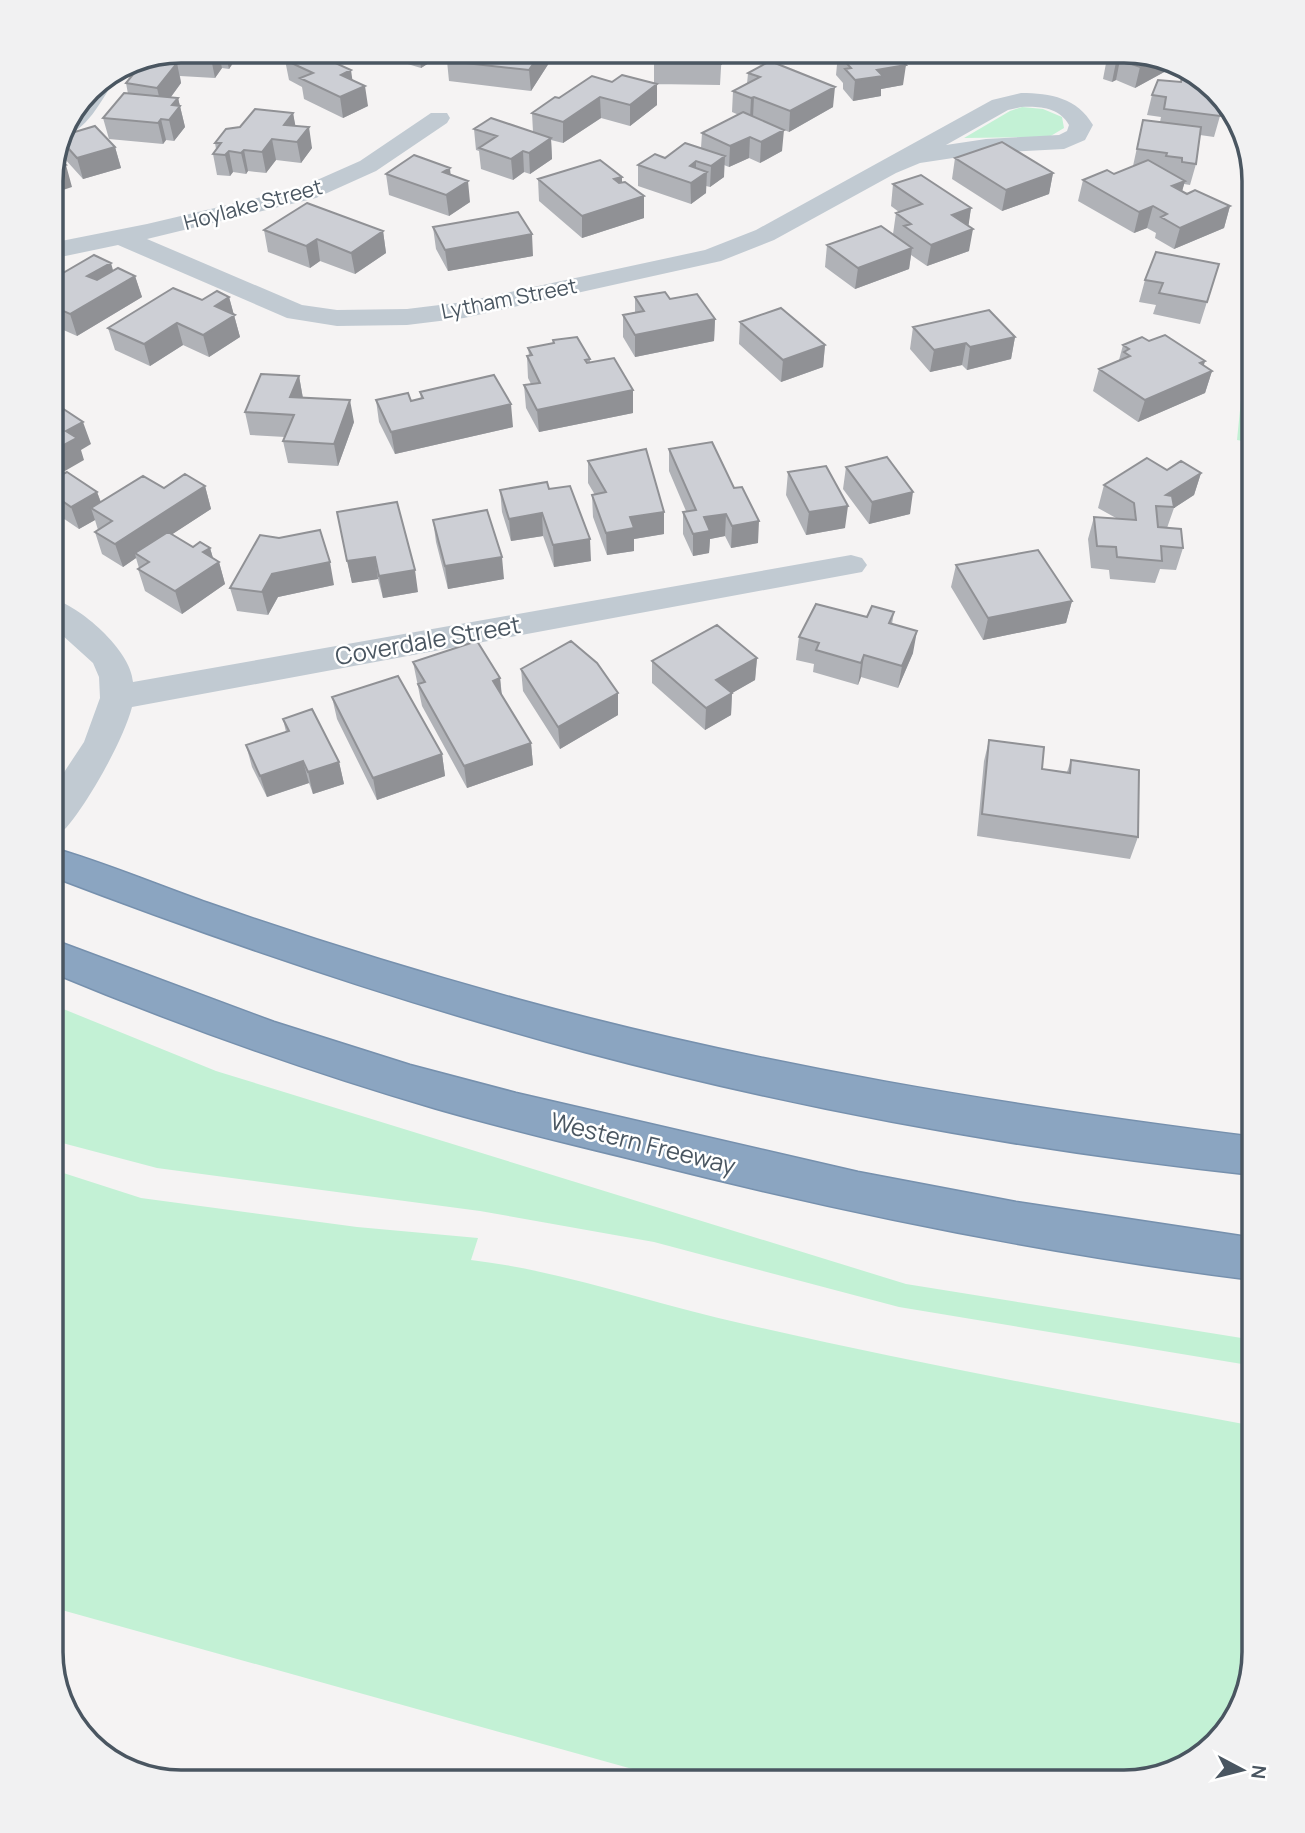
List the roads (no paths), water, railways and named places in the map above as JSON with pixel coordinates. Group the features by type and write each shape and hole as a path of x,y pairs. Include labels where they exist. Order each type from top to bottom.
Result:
{"highway":[{"path":"63,865 263,939 452,998 588,1035 720,1067 927,1108 1162,1145 1242,1155"},
{"name":"Western Freeway","path":"63,960 264,1035 409,1083 521,1114 732,1166 864,1195 1012,1223 1242,1257"}],"street":[{"name":"Lytham Street","path":"122,238 296,312 337,318 407,317 464,310 712,256 765,235 888,168 1013,101 1029,100 1062,106 1073,113 1081,125 1077,135 1063,142 947,150 915,157 888,168"},
{"name":"Hoylake Street","path":"63,249 263,205 325,186 375,162 439,118"},
{"name":"Coverdale Street","path":"119,697 851,565"},
{"path":"63,619 106,655 117,676 119,697 109,727 63,801"}]}
